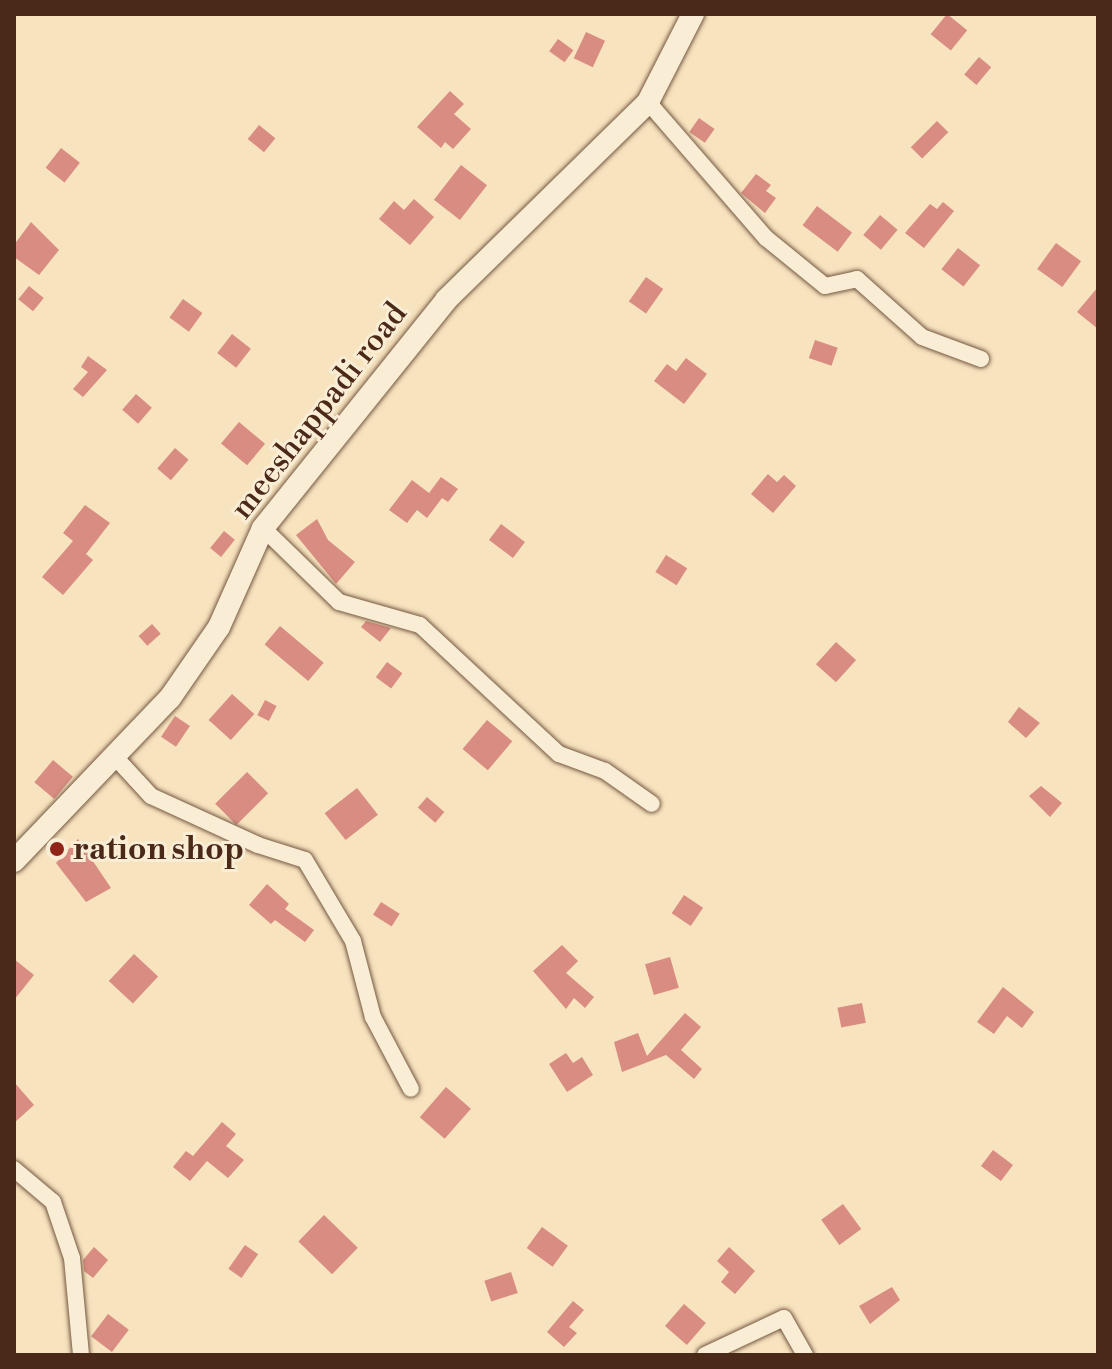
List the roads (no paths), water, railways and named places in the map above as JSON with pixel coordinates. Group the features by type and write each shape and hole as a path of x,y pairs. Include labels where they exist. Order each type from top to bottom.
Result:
{"street":[{"name":"meeshappadi road","path":"14,861 116,758 170,698 219,627 263,528 446,300 648,102 693,14"},
{"path":"648,102 766,238 825,286 857,279 922,337 981,359"},
{"path":"263,528 339,602 420,625 559,754 605,771 652,804"},
{"path":"116,758 151,796 258,845 305,860 353,941 373,1017 411,1089"},
{"path":"14,1169 53,1202 72,1258 81,1355"},
{"path":"705,1355 784,1318 805,1355"}],"place":[{"name":"ration shop","path":"57,849"}]}
